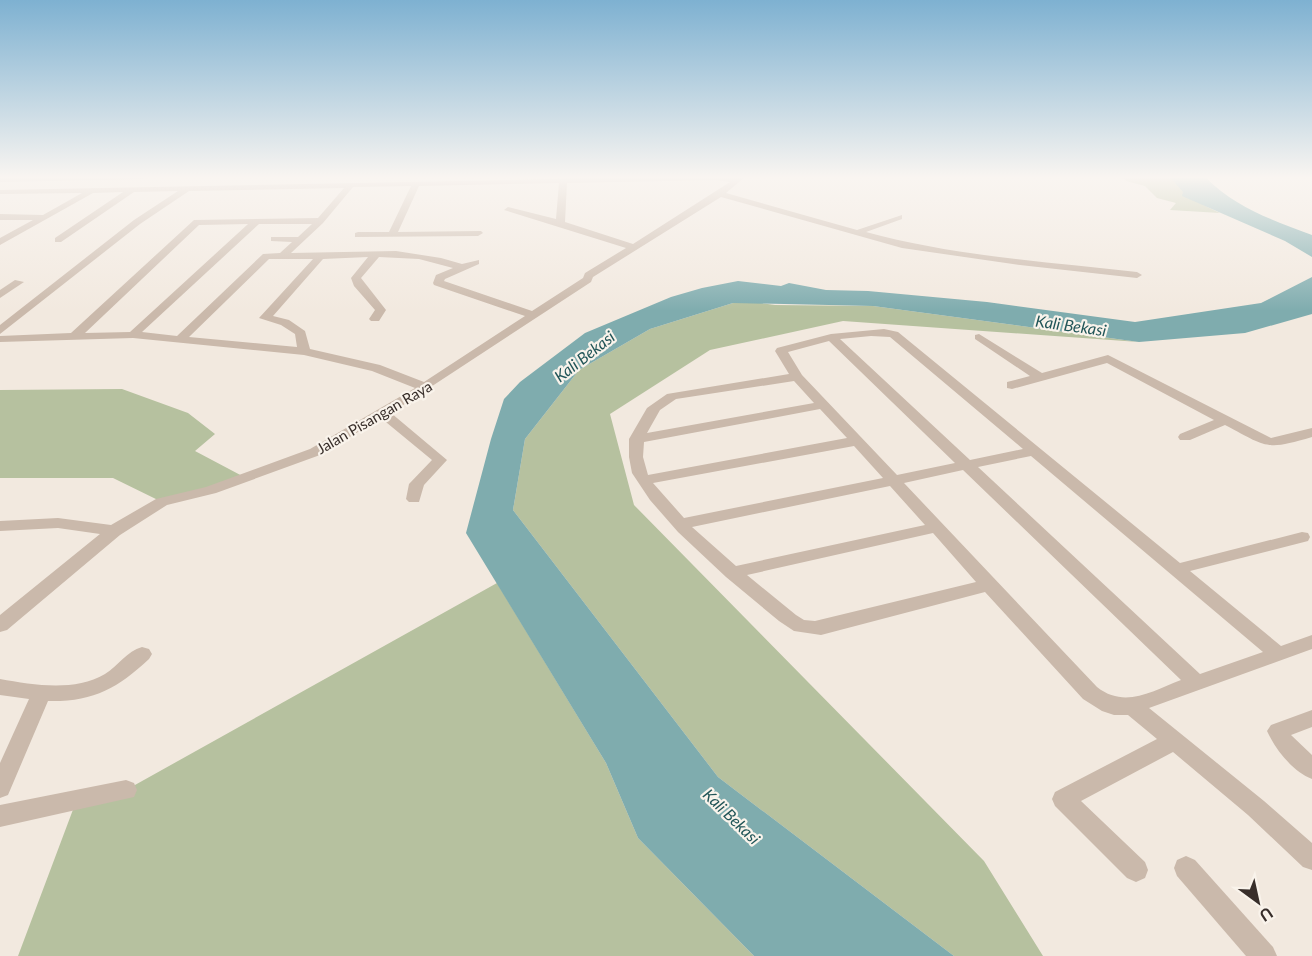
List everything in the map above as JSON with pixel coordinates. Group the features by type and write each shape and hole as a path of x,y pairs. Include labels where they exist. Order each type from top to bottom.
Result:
{"street":[{"path":"1,241 34,222"},
{"path":"58,240 85,222"},
{"path":"0,331 138,222"},
{"path":"75,336 116,295 197,222 220,222"},
{"path":"133,335 256,222"},
{"path":"283,256 319,222"},
{"path":"392,234 397,222"},
{"path":"554,222 633,247"},
{"name":"Jalan Pisangan Raya","path":"0,625 114,531 162,502 211,490 293,461 383,413 587,280 589,274 675,222"},
{"path":"816,222 927,249 1137,275"},
{"path":"856,233 887,222"},
{"path":"358,235 478,233"},
{"path":"274,239 300,240"},
{"path":"178,341 266,256 318,258 345,254 375,255 433,259 462,268"},
{"path":"375,255 356,278 358,284 381,310 375,319"},
{"path":"304,351 300,339 302,336 296,329 285,322 265,318 318,258"},
{"path":"476,262 441,278 438,283 532,315"},
{"path":"0,296 19,282"},
{"path":"1278,654 1174,570 894,334 883,332 831,337 781,351 783,358 797,376 856,441 937,526 987,585 1097,699 1114,707 1132,706 1312,642"},
{"path":"0,339 133,335 304,351 376,368 425,387"},
{"path":"831,337 1196,682"},
{"path":"979,337 1041,378"},
{"path":"1012,385 1097,361 1113,360 1271,442 1312,432"},
{"path":"797,376 665,399 654,407 636,439 637,460 644,480 681,524 732,573 792,621 813,628 987,585"},
{"path":"636,439 824,405"},
{"path":"383,413 440,460 418,482 414,499"},
{"path":"1185,437 1225,420"},
{"path":"644,480 856,441"},
{"path":"681,524 1036,452"},
{"path":"0,525 58,523 114,531"},
{"path":"732,573 937,526"},
{"path":"1174,570 1302,537"},
{"path":"0,687 41,694 84,690 112,680 142,654"},
{"path":"0,788 41,694"},
{"path":"1132,706 1256,808 1312,859"},
{"path":"1312,718 1278,731 1284,742 1312,769"},
{"path":"1136,870 1063,799 1174,741"},
{"path":"0,816 126,790"},
{"path":"1186,868 1264,956"}],"green space":[{"path":"747,301 775,305 873,306 1139,342 843,321 710,350 610,414 634,505 984,861 1043,956 954,956 718,777 513,510 525,439 579,370 650,329 733,303"},
{"path":"122,389 188,413 215,434 195,451 246,478 162,502 113,478 0,478 0,390"},
{"path":"497,583 606,763 638,838 754,956 18,956 77,799 126,790"}],"water":[{"path":"1241,222 1278,222 1312,235 1312,257 1285,241"},
{"name":"Kali Bekasi","path":"1312,277 1312,314 1245,333 1139,342 873,306 733,303 650,329 579,370 525,439 513,510 718,777 954,956 754,956 638,838 606,763 466,533 504,399 520,382 585,333 671,297 738,281 781,286 789,283 826,290 868,291 987,302 1135,322 1261,303"}]}
